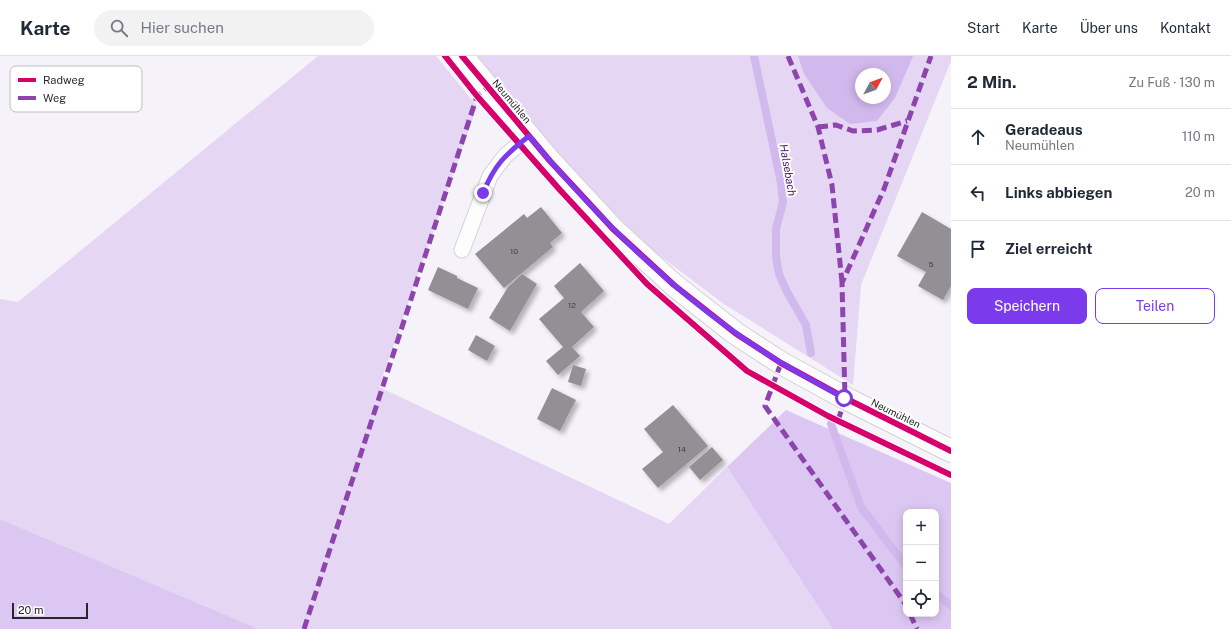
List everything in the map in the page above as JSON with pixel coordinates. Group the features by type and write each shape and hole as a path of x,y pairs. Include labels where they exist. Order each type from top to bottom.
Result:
{"street":[{"name":"Neumühlen","path":"462,56 550,161 613,229 674,285 735,333 781,363 844,398 951,451"}],"lane":[{"path":"462,250 490,176 505,156 529,136"}],"shaded area":[{"path":"318,56 436,56 477,106 379,387 669,524 727,467 833,629 259,629 0,519 0,299 18,302"},
{"path":"473,56 951,56 951,61 861,285 853,385 724,304 647,246 567,166"},
{"path":"798,56 913,56 895,98 891,103 891,68 855,68 855,104 890,104 877,121 850,124 827,108 804,74"},
{"path":"786,410 951,483 951,629 833,629 727,467"},
{"path":"0,519 259,629 0,629"}],"building":[{"path":"541,207 562,233 550,243 553,247 504,288 475,254 524,214 527,218"},
{"path":"922,212 951,229 951,286 943,300 918,286 926,272 897,256"},
{"path":"580,263 604,291 581,312 594,327 572,347 580,356 558,375 546,361 563,347 539,319 564,298 554,286"},
{"path":"438,267 478,288 468,309 428,290"},
{"path":"522,274 537,284 510,331 489,318 508,287"},
{"path":"476,335 495,346 487,361 468,350"},
{"path":"573,365 586,369 581,386 568,382"},
{"path":"552,388 576,400 560,431 537,419"},
{"path":"673,405 708,446 658,488 642,469 663,452 644,429"},
{"path":"712,447 723,460 700,480 689,467"}],"waterway":[{"name":"Halsebach","path":"754,56 781,183 783,202 776,229 776,257 779,274 786,290 806,325 811,353"},
{"name":"Halsebach","path":"831,424 861,507 903,562"},
{"name":"Halsebach","path":"939,596 951,606"}],"marked path":[{"path":"788,56 818,127 832,185 842,282"},
{"path":"838,421 845,398 842,283 884,189 931,56"},
{"path":"304,629 477,96 488,87"},
{"path":"818,127 836,125 853,131 877,130 907,121"},
{"path":"781,363 765,406 903,601"},
{"path":"911,617 917,629"}],"cycle path":[{"path":"445,56 477,96 560,190 647,284 747,371 828,416 951,475"},
{"path":"462,56 550,161 613,229 674,285 735,333 781,363 845,398 951,451"}],"route":[{"path":"483,193 490,176 497,165 505,156 529,136 613,229 674,285 735,333 781,363 844,398"}]}
